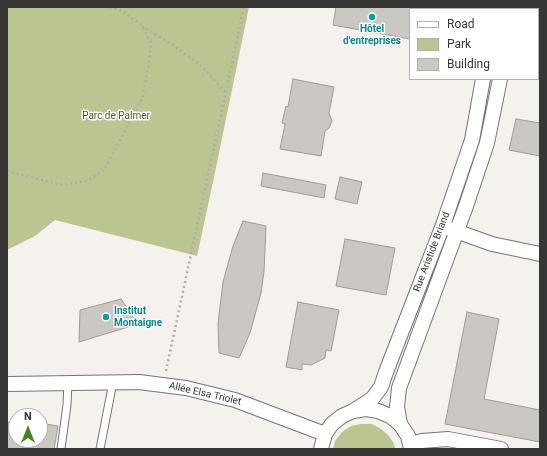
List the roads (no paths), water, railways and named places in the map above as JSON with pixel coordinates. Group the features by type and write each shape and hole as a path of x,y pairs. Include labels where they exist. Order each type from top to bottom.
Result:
{"street":[{"name":"Rue Aristide Briand","path":"325,434 332,424 342,416 372,399 381,387 442,225 472,140 484,80"},
{"name":"Rue Aristide Briand","path":"400,424 397,407 399,388 458,232 487,143 500,80"},
{"path":"442,225 492,244 540,254"},
{"name":"Allée Elsa Triolet","path":"7,384 139,382 186,388 235,400 325,434"},
{"path":"353,411 366,409 378,411 390,416 400,424 408,436 410,447 422,441 448,439 501,449"},
{"path":"321,449 325,434"}],"lane":[{"path":"61,449 67,405 68,382"},
{"path":"100,449 113,382"}],"place":[{"name":"Hôtel d'entreprises","path":"372,17"},
{"name":"Institut Montaigne","path":"106,317"}],"park label":[{"name":"Parc de Palmer","path":"116,116"}]}
